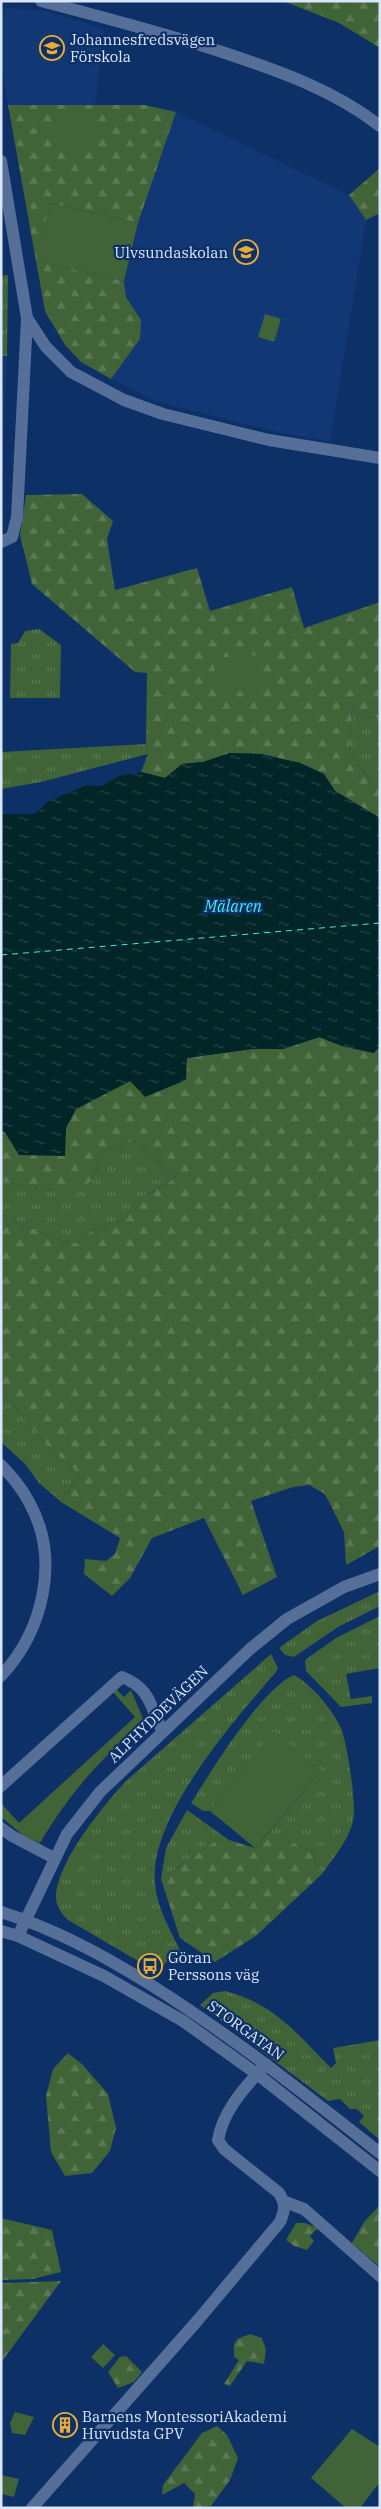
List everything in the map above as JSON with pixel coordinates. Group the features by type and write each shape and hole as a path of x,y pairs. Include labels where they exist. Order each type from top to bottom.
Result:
{"street":[{"path":"40,1 177,38 270,68 321,89 361,111 380,126"},
{"path":"1,161 27,318 17,517 12,537 1,542"},
{"path":"27,318 46,348 71,372 124,400 163,414 223,430 269,440 380,458"},
{"path":"1,1465 19,1485 30,1503 39,1526 44,1546 46,1567 41,1607 24,1648 1,1676"},
{"name":"ALPHYDDEVÄGEN","path":"18,1936 24,1919 67,1834 100,1792 250,1649 287,1619 344,1588 380,1574"},
{"path":"1,1786 122,1676 135,1682 151,1701 163,1732"},
{"path":"1,1828 12,1836 54,1858"},
{"name":"STORGATAN","path":"1,1912 24,1919 74,1940 218,2028 380,2153"},
{"name":"STORGATAN","path":"1,1931 18,1936 104,1976 183,2021 257,2074 380,2171"},
{"path":"266,2064 221,2123 218,2140 224,2149 279,2193 285,2202 304,2209 380,2276"},
{"path":"32,2508 242,2268 280,2222 285,2202"}],"shaded area":[{"name":"Johannesfredsvägen Förskola","path":"1,9 47,11 104,29 95,105 8,105 1,67"},
{"name":"Ulvsundaskolan","path":"176,112 349,195 366,220 330,441 276,432 155,401 111,379 140,339 141,320 126,297 124,281 138,223"},
{"path":"1,356 7,356 1,499"}],"green space":[{"path":"283,1 380,1 380,48 339,23"},
{"path":"8,105 145,105 176,112 138,223 50,203 37,261 124,281 126,297 141,320 140,339 111,379 81,362 65,345 45,311"},
{"path":"58,112 93,112 93,150 58,150"},
{"path":"380,168 380,213 366,220 349,195"},
{"path":"50,203 138,223 124,281 36,261"},
{"path":"8,275 7,356 1,356 1,276"},
{"path":"265,314 281,319 274,342 258,337"},
{"path":"82,494 113,521 107,539 115,590 197,568 210,611 292,587 304,628 380,602 380,718 363,717 352,710 349,754 380,791 380,818 335,791 324,774 300,763 261,754 230,753 203,762 183,764 165,778 141,772 148,754 146,744 147,673 135,672 32,584 20,535 26,495"},
{"path":"39,629 61,645 60,698 10,698 11,644 18,643 25,631"},
{"path":"261,655 263,690 216,693 214,658"},
{"path":"352,710 363,717 380,718 380,791 349,754"},
{"path":"146,744 148,754 41,782 1,789 1,752"},
{"path":"320,1037 342,1046 374,1053 380,1046 380,1546 346,1565 344,1532 325,1494 309,1485 293,1487 251,1501 277,1577 243,1595 204,1518 152,1538 130,1578 112,1596 84,1574 85,1559 106,1561 115,1554 120,1538 61,1502 79,1474 47,1446 4,1393 1,1384 1,1229 16,1222 63,1241 77,1243 94,1229 127,1218 132,1203 176,1178 133,1141 103,1151 93,1179 80,1190 53,1190 1,1182 1,1131 64,1156 66,1128 76,1109 130,1081 187,1058 252,1049 283,1049"},
{"path":"133,1141 176,1178 132,1203 127,1218 94,1229 77,1243 63,1241 16,1222 1,1229 1,1182 53,1190 93,1179 103,1151"},
{"path":"1,1384 4,1393 47,1446 79,1474 61,1502 39,1483 25,1464 1,1442"},
{"path":"380,1591 380,1606 338,1627 294,1657 285,1655 279,1648 317,1621"},
{"path":"380,1616 380,1668 346,1674 351,1699 372,1696 372,1703 341,1707 306,1671 305,1660 336,1638"},
{"path":"271,1654 278,1668 276,1672 239,1716 198,1771 165,1829 157,1857 156,1893 169,1928 182,1954 165,1963 159,1973 147,1962 145,1965 68,1920 57,1904 58,1883 64,1868 83,1835 126,1781"},
{"path":"294,1675 314,1691 336,1719 343,1733 351,1773 354,1813 351,1828 336,1855 322,1874 311,1852 285,1839 263,1839 321,1771 274,1732 210,1811 203,1811 191,1803 252,1713 281,1683"},
{"path":"116,1689 124,1697 131,1690 144,1721 99,1763 87,1777 63,1808 40,1843 24,1836 1,1817 1,1803 19,1823 135,1717 113,1692"},
{"path":"274,1731 321,1771 255,1848 210,1811"},
{"path":"187,1810 229,1840 217,1840 161,1879 166,1848"},
{"path":"263,1839 285,1839 311,1852 322,1874 257,1935 215,1962 180,1938 161,1879 217,1840 229,1840 255,1848"},
{"path":"225,1991 258,2004 284,2021 331,2068 336,2063 333,2048 380,2040 380,2140 359,2122 364,2116 357,2109 350,2109 340,2099 328,2101 200,2005 213,1993"},
{"path":"68,2053 83,2065 108,2094 116,2128 110,2151 92,2173 65,2176 51,2152 46,2096 53,2069"},
{"path":"380,2205 380,2267 352,2243 364,2222"},
{"path":"1,2218 52,2230 61,2272 33,2279 1,2280"},
{"path":"296,2223 305,2223 318,2228 310,2236 314,2241 307,2250 294,2246 286,2240"},
{"path":"61,2281 3,2360 1,2364 1,2283"},
{"path":"250,2334 262,2338 266,2350 264,2364 247,2361 230,2386 224,2384 239,2360 234,2357 234,2345 237,2339"},
{"path":"103,2344 115,2355 103,2368 91,2357"},
{"path":"126,2356 142,2372 134,2382 118,2388 108,2372 120,2357"},
{"path":"15,2412 34,2417 25,2435 12,2433 10,2423"},
{"path":"217,2426 227,2435 238,2458 230,2480 211,2506 193,2508 195,2494 184,2483 162,2495 163,2485 202,2433"},
{"path":"352,2429 380,2447 380,2482 360,2508 346,2508 311,2478"},
{"path":"1,2475 19,2479 14,2497 1,2494"}],"water":[{"name":"Mälaren","path":"230,753 261,754 300,763 324,774 335,791 380,818 380,1046 374,1053 342,1046 319,1037 283,1049 252,1049 187,1058 186,1080 145,1097 130,1081 76,1109 66,1128 65,1156 19,1155 4,1131 1,1131 1,814 35,814 49,801 87,785 102,786 119,776 141,772 165,778 182,764 203,762"}],"ferry route":[{"path":"1,955 380,923"}],"place":[{"name":"Johannesfredsvägen Förskola","path":"52,48"},
{"name":"Ulvsundaskolan","path":"246,252"},
{"name":"Göran Perssons väg","path":"150,1966"},
{"name":"Barnens MontessoriAkademi Huvudsta GPV","path":"65,2425"}]}
